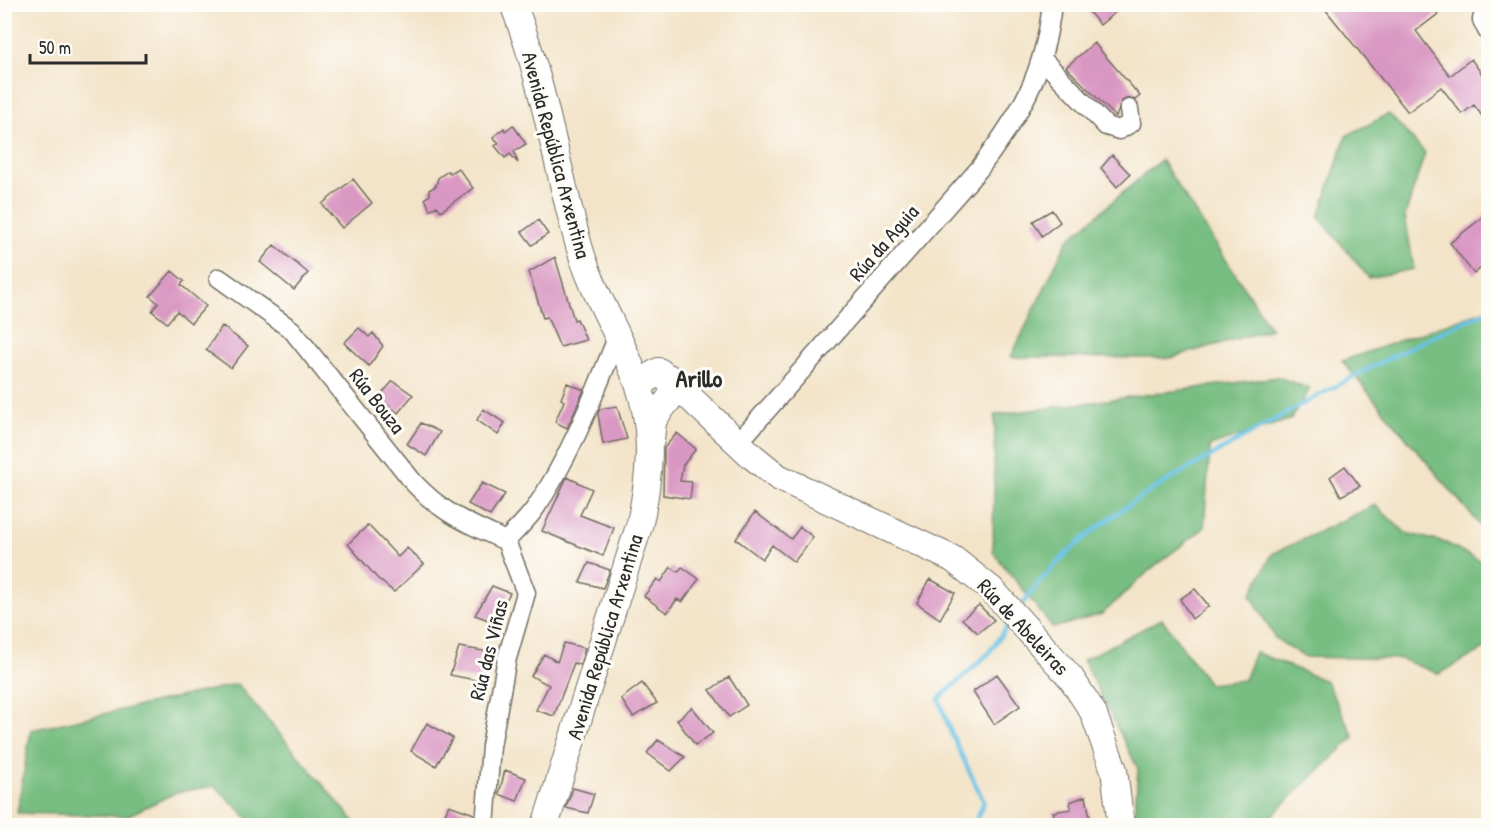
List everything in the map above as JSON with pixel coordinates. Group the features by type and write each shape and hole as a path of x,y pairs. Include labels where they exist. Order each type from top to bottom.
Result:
{"street":[{"name":"Avenida República Arxentina","path":"513,4 542,92 579,245 593,287 640,391 650,446"},
{"name":"Rúa da Aguia","path":"738,443 979,170 1006,133 1029,96 1043,60 1052,4"},
{"path":"1472,4 1487,31"},
{"path":"1486,4 1482,20 1487,31"},
{"path":"1043,60 1106,126 1119,130 1131,123 1129,110"},
{"name":"Rúa Bouza","path":"219,278 292,330 434,504 453,517 506,542"},
{"name":"Avenida República Arxentina","path":"617,338 668,377"},
{"path":"506,542 534,510 565,456 595,394 617,338"},
{"path":"640,391 655,373 668,377 672,388 669,402"},
{"name":"Rúa de Abeleiras","path":"668,377 778,477 953,559 992,590 1071,678 1093,712 1114,770 1120,825"},
{"name":"Rúa de Abeleiras","path":"640,391 717,423"},
{"name":"Avenida República Arxentina","path":"545,825 640,524 648,485 654,419 669,402"},
{"name":"Rúa das Viñas","path":"485,825 491,746 507,658 526,593 506,542"}],"green space":[{"path":"1389,114 1425,153 1405,216 1414,269 1369,278 1319,217 1346,136"},
{"path":"1161,160 1271,329 1170,358 1011,357 1067,241"},
{"path":"1488,309 1488,535 1342,361"},
{"path":"1278,377 1310,389 1291,419 1210,446 1204,528 1151,569 1102,614 1053,628 993,552 995,415"},
{"path":"1375,505 1406,533 1446,543 1488,565 1488,647 1439,674 1401,659 1304,657 1275,638 1251,595 1272,554"},
{"path":"1162,619 1209,684 1244,680 1255,652 1326,681 1354,737 1262,825 1134,825 1138,769 1083,660"},
{"path":"237,684 354,821 343,826 255,825 215,786 177,792 127,816 17,813 31,730"}],"building":[{"path":"1082,4 1125,4 1100,25"},
{"path":"1321,4 1375,4 1380,11 1388,4 1430,4 1438,14 1416,31 1450,76 1471,59 1488,82 1488,124 1474,105 1462,114 1441,87 1408,112"},
{"path":"1094,43 1140,96 1135,100 1128,98 1122,101 1116,117 1066,67"},
{"path":"513,125 526,144 514,151 518,163 510,154 505,158 495,146 499,143 493,137 504,128 505,131"},
{"path":"1112,155 1130,174 1117,187 1101,168"},
{"path":"458,168 473,188 441,211 437,206 430,210 425,198 430,195 429,190 436,186 438,178"},
{"path":"353,179 372,203 342,228 322,204"},
{"path":"1052,210 1060,222 1042,236 1033,221"},
{"path":"1488,213 1488,262 1474,274 1450,243"},
{"path":"538,220 548,234 532,245 522,232"},
{"path":"274,245 308,273 294,290 260,262"},
{"path":"555,257 574,320 577,319 586,340 560,347 547,317 543,318 529,272"},
{"path":"172,271 184,281 181,285 206,306 191,323 177,311 167,323 152,311 158,303 150,296"},
{"path":"222,326 248,346 231,368 206,350"},
{"path":"359,328 369,337 373,333 383,346 369,366 344,343"},
{"path":"393,381 413,395 398,413 378,398"},
{"path":"567,383 584,390 567,428 555,422 564,401 561,399"},
{"path":"617,406 627,439 603,444 598,414 600,409"},
{"path":"483,409 505,423 498,435 477,420"},
{"path":"421,423 440,432 426,456 407,444"},
{"path":"677,433 696,449 683,465 680,481 692,482 690,499 663,495 664,448"},
{"path":"1345,466 1360,486 1341,496 1330,477"},
{"path":"567,477 592,489 580,515 614,528 603,556 542,531"},
{"path":"482,483 505,494 490,516 468,504"},
{"path":"755,512 791,539 800,527 813,537 794,562 772,545 762,559 736,539"},
{"path":"368,525 398,557 407,548 424,564 394,592 377,578 348,544"},
{"path":"589,563 610,570 603,588 580,582"},
{"path":"671,567 678,572 682,567 699,579 682,602 677,599 667,613 644,596 657,579 661,582"},
{"path":"930,579 955,593 940,619 917,603"},
{"path":"492,586 510,593 494,622 475,615"},
{"path":"1195,589 1209,606 1192,619 1180,599"},
{"path":"979,605 994,620 978,633 962,619"},
{"path":"564,643 585,648 580,665 574,663 554,716 536,710 549,685 531,676 544,654 557,662"},
{"path":"459,647 490,652 480,681 450,675"},
{"path":"997,674 1020,706 994,724 973,692"},
{"path":"729,677 747,705 729,717 710,690"},
{"path":"642,683 657,703 633,717 621,699"},
{"path":"692,707 713,733 695,745 677,720"},
{"path":"427,723 453,738 436,766 411,751"},
{"path":"658,740 685,757 671,771 647,753"},
{"path":"505,770 526,778 517,801 499,794"},
{"path":"573,788 594,794 588,813 566,808"},
{"path":"1086,796 1091,824 1057,825 1053,812 1071,809 1070,802"},
{"path":"449,805 474,814 471,825 440,825"}],"waterway":[{"path":"1024,602 1045,575 1069,551 1123,509 1181,473 1363,372 1488,311"},
{"path":"973,826 984,802 951,733 939,699 988,654 1008,625"}],"district":[{"name":"Arillo","path":"699,379"}]}
